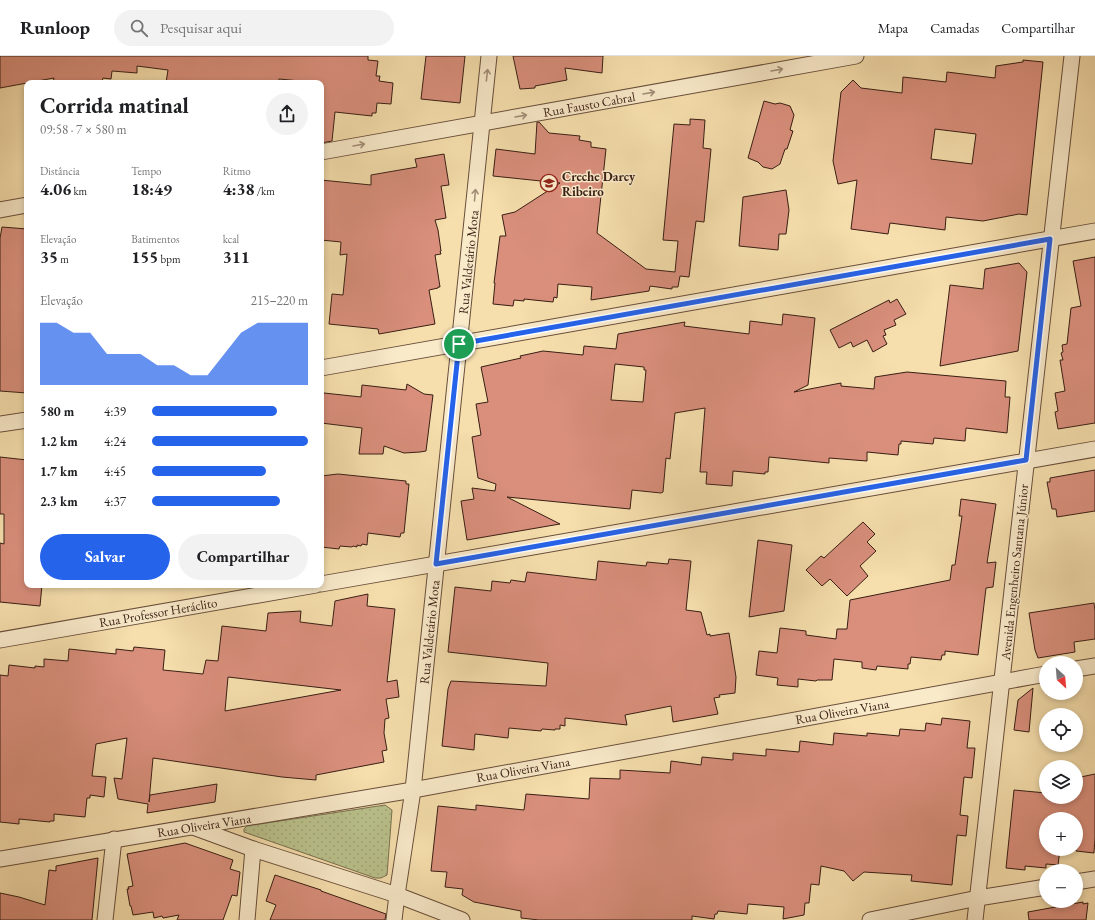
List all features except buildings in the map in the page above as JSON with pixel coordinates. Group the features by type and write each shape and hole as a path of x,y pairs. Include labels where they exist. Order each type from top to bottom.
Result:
{"street":[{"name":"Rua Valdetário Mota","path":"394,920 413,790 459,344 472,234 489,56"},
{"name":"Rua Fausto Cabral","path":"324,151 856,56"},
{"name":"Avenida Engenheiro Santana Júnior","path":"975,920 1003,681 1050,239 1072,56"},
{"path":"0,210 24,206"},
{"path":"324,367 1095,231"},
{"path":"0,424 24,420"},
{"path":"324,583 1095,449"},
{"name":"Rua Professor Heráclito","path":"0,640 299,588"},
{"path":"1083,668 1095,666"},
{"name":"Rua Oliveira Viana","path":"0,859 413,790 1039,675"},
{"path":"193,827 253,849 397,895 462,920"},
{"path":"105,920 114,839"},
{"path":"247,920 253,849"},
{"path":"1083,881 1095,879"},
{"path":"870,920 978,898 1039,888"}],"green space":[{"path":"385,805 392,810 387,875 381,878 375,878 244,832 244,829 247,826"}],"place":[{"name":"Creche Darcy Ribeiro","path":"549,183"}],"route":[{"path":"1050,239 1026,460 436,564 459,344 1050,239"}]}
